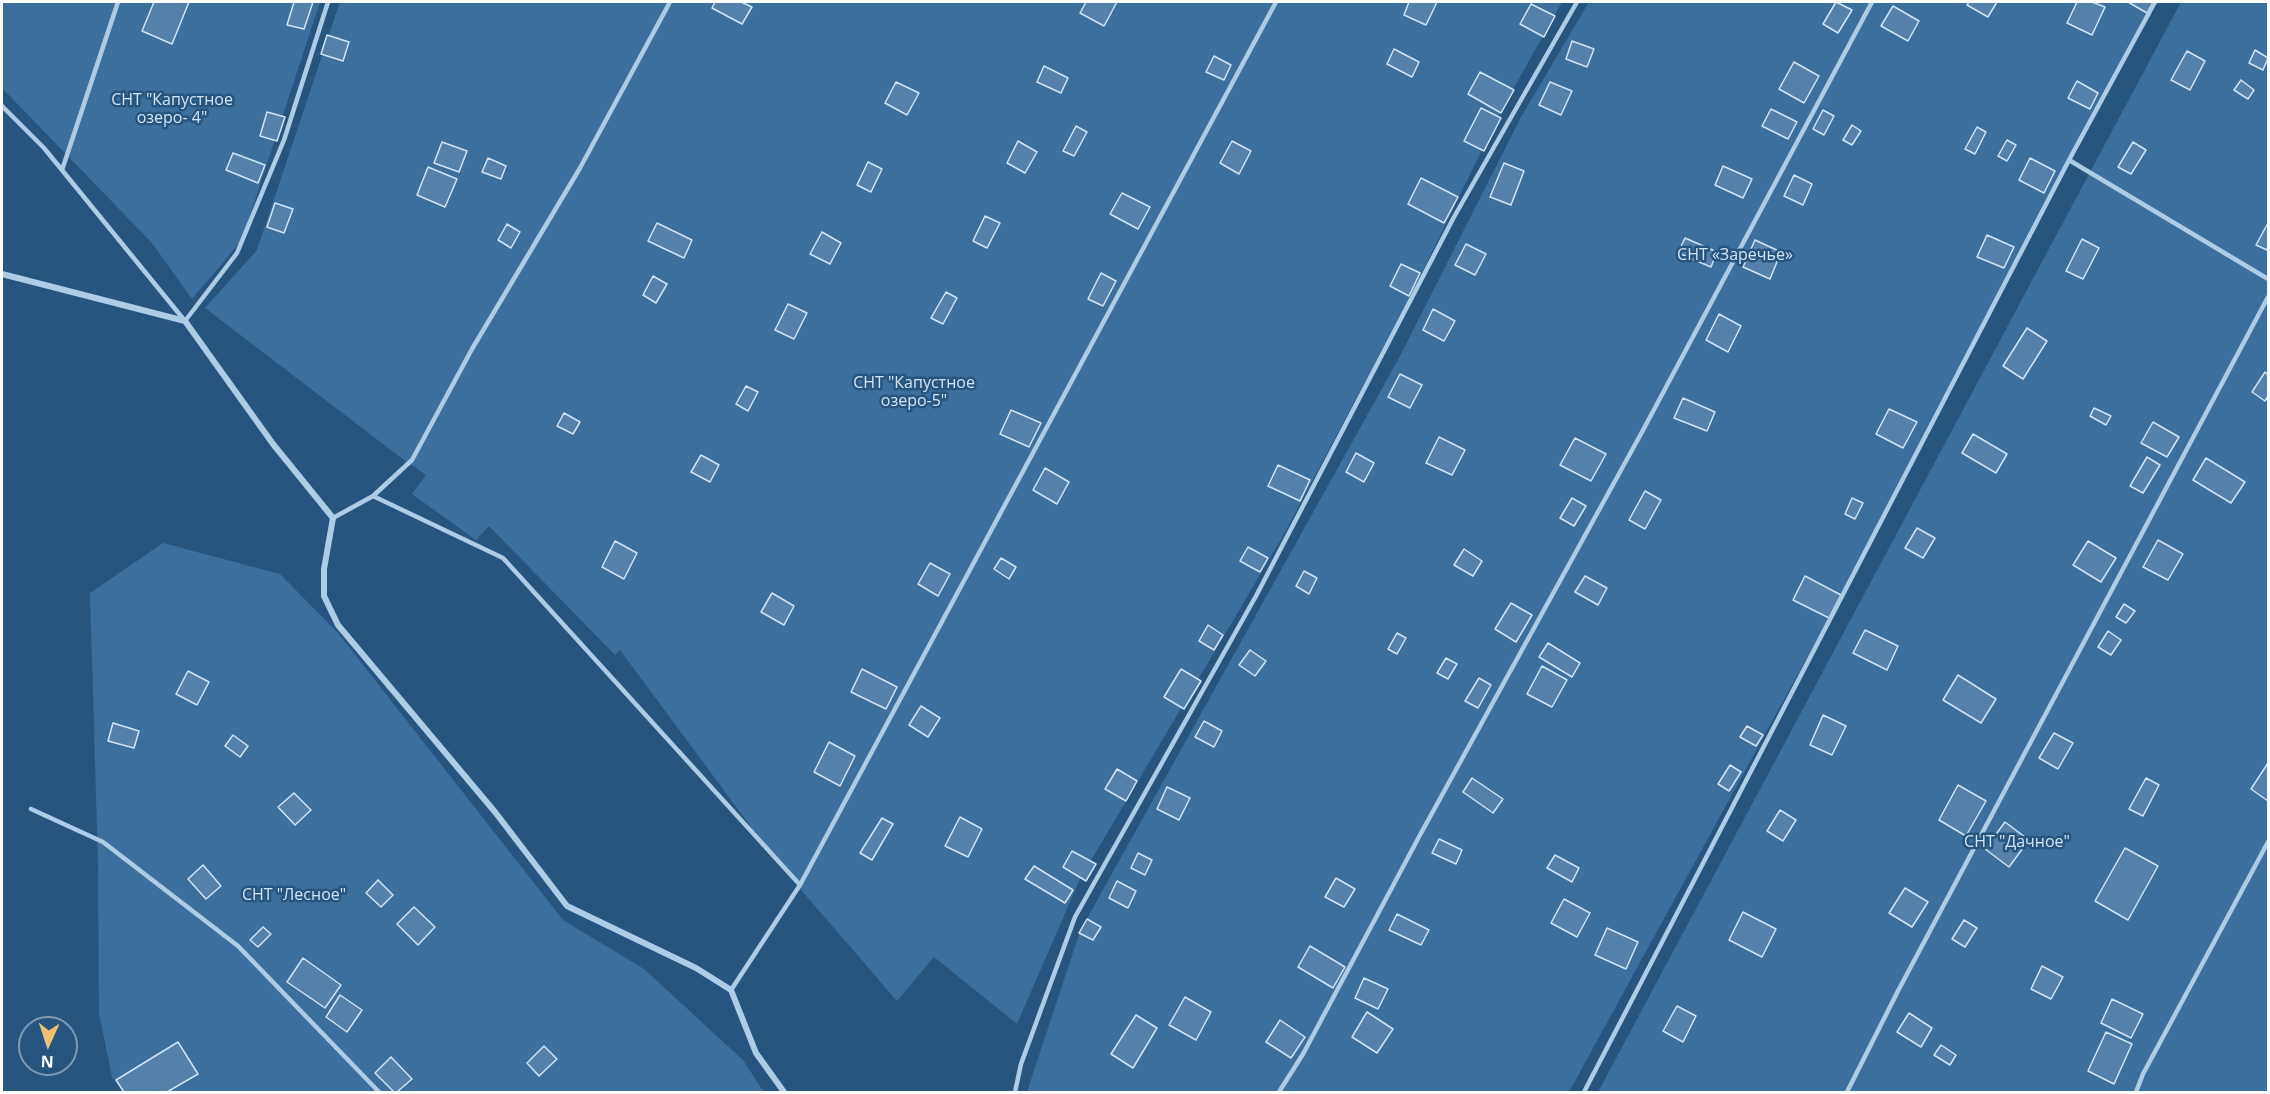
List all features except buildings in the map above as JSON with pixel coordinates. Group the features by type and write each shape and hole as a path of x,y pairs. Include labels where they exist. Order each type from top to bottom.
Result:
{"street":[{"path":"2,274 185,321 273,444 333,518 324,569 324,596 338,626 495,812 567,906 696,968 731,990 756,1053 784,1092"}],"lane":[{"path":"62,170 118,2"},
{"path":"2,106 44,148 185,321 237,254 284,140 328,2"},
{"path":"333,518 373,496 412,460 472,349 580,168 670,2"},
{"path":"731,990 800,885 1276,2"},
{"path":"1015,1092 1021,1064 1075,917 1256,596 1454,217 1577,2"},
{"path":"1279,1092 1303,1054 1420,835 1642,432 1872,2"},
{"path":"1584,1092 2069,160 2155,2"},
{"path":"2069,160 2268,279"},
{"path":"1847,1092 1899,989 2268,297"},
{"path":"373,496 503,558 800,885"},
{"path":"31,809 103,842 238,946 380,1092"},
{"path":"2136,1092 2143,1074 2268,842"}],"green space":[{"name":"СНТ \"Капустное озеро- 4\"","path":"2,2 320,2 242,240 192,299 152,243 2,88"},
{"name":"СНТ \"Капустное озеро-5\"","path":"340,2 1562,2 1502,109 1410,297 1283,536 1080,879 1017,1024 934,957 897,1001 802,891 800,885 774,858 620,650 615,655 489,526 476,540 412,494 426,475 205,308 257,250"},
{"name":"СНТ «Заречье»","path":"1589,2 2155,2 1861,559 1569,1092 1027,1092 1080,931 1399,358 1521,117"},
{"name":"СНТ \"Дачное\"","path":"2181,2 2268,2 2268,1092 1598,1092"},
{"name":"СНТ \"Лесное\"","path":"163,543 280,574 338,633 563,920 644,969 743,1060 763,1091 123,1092 112,1077 99,1013 98,864 90,593"}]}
